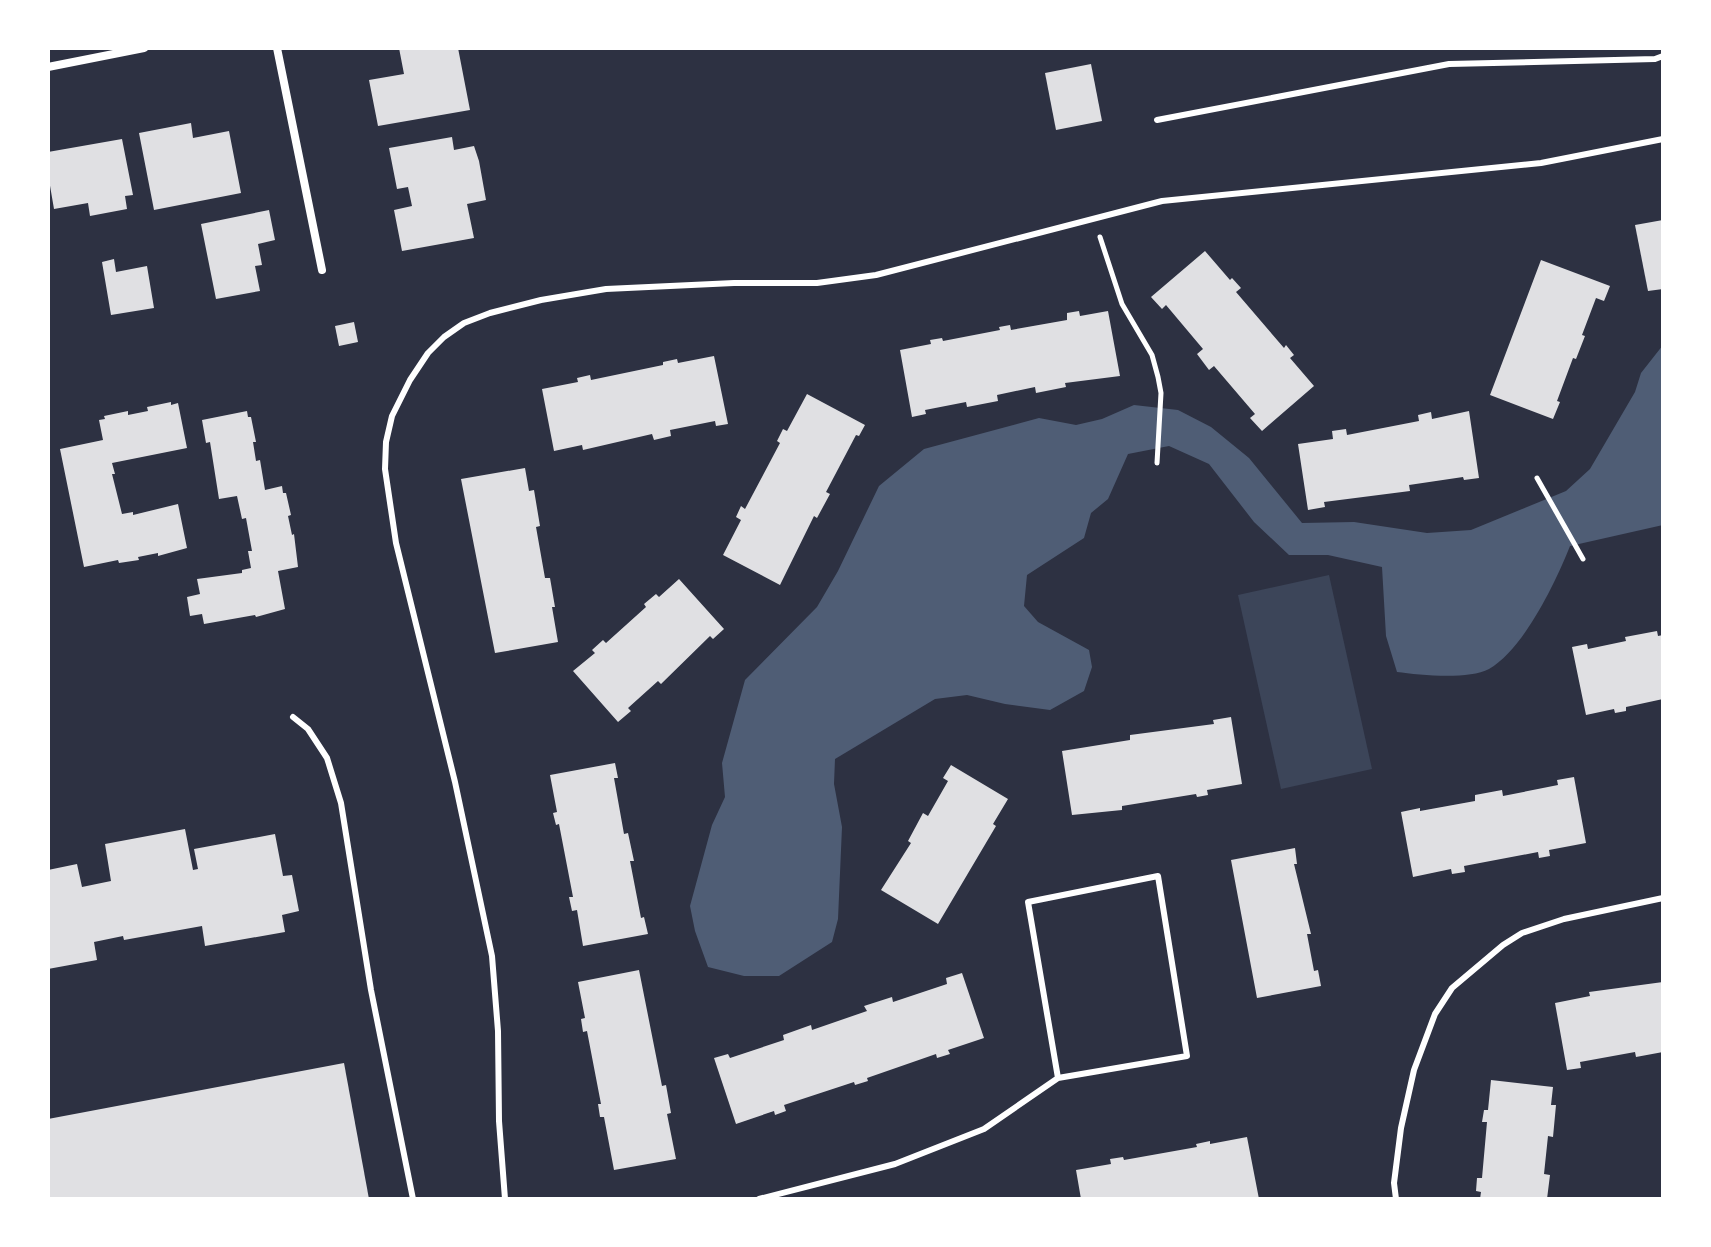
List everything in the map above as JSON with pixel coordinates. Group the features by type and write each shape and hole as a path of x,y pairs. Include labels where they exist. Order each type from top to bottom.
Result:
{"street":[{"path":"48,67 144,48"},
{"path":"277,48 322,270"}],"lane":[{"path":"1157,120 1449,64 1655,59 1663,56"},
{"path":"505,1199 492,956 478,880 389,503 386,442 392,416 410,380 428,353 444,337 464,323 490,313 606,289 817,283 876,275 1162,201 1541,163 1663,139"},
{"path":"293,717 308,729 319,744 336,784 371,990 413,1199"},
{"path":"759,1199 895,1164 984,1129 1058,1078 1187,1056 1158,876 1028,902 1058,1078"},
{"path":"1396,1199 1394,1183 1401,1128 1414,1070 1435,1014 1452,988 1522,933 1564,919 1663,898"}],"path":[{"path":"1094,219 1122,304 1152,355 1161,393 1157,463"},
{"path":"1537,478 1583,559"}],"shaded area":[{"path":"1663,345 1663,525 1570,546 1547,596 1514,647 1489,669 1469,675 1397,672 1386,636 1382,567 1328,555 1289,555 1254,522 1209,464 1169,446 1128,454 1108,499 1091,513 1084,538 1027,575 1024,606 1038,622 1089,650 1092,667 1084,691 1050,710 967,695 935,699 835,759 834,784 842,827 838,919 832,942 779,976 744,976 708,967 690,906 712,825 725,797 722,763 745,680 817,607 879,486 924,449 1039,418 1076,425 1102,419 1134,405 1178,410 1211,427 1249,458 1302,523 1354,522 1427,533 1471,530 1566,491 1590,469 1635,392 1641,373"},
{"path":"1329,575 1372,769 1281,789 1238,595"}],"building":[{"path":"399,48 458,48 470,110 378,126 369,80 404,74"},
{"path":"1091,64 1102,121 1056,130 1045,73"},
{"path":"191,123 193,138 229,131 241,193 154,210 139,133"},
{"path":"452,137 454,150 474,146 479,161 486,200 467,204 474,238 402,251 394,210 412,206 408,187 397,189 389,148"},
{"path":"122,139 133,195 125,196 127,209 90,216 88,203 54,209 48,152"},
{"path":"269,210 275,240 258,244 262,265 255,266 260,291 216,299 201,224"},
{"path":"1663,220 1663,289 1648,291 1635,225"},
{"path":"1205,251 1241,288 1236,292 1284,348 1286,345 1294,355 1290,358 1314,386 1262,431 1250,418 1255,414 1214,366 1209,370 1197,354 1203,349 1166,305 1162,309 1151,297"},
{"path":"114,259 116,272 147,266 154,308 111,315 102,262"},
{"path":"1541,260 1610,286 1604,301 1596,298 1553,419 1490,395"},
{"path":"1079,311 1080,316 1108,311 1120,376 1065,383 1066,387 1036,393 1035,387 997,395 998,401 967,407 966,402 925,410 926,414 912,417 900,350 931,344 930,340 942,338 943,341 1000,330 999,327 1010,325 1011,330 1067,320 1067,313"},
{"path":"354,322 358,342 339,346 335,326"},
{"path":"714,356 728,424 716,426 715,421 670,430 671,436 654,440 652,434 583,450 582,445 554,451 542,389 578,382 577,378 590,375 591,380 663,365 663,362 677,359 678,363"},
{"path":"807,394 865,425 859,436 856,435 826,492 830,494 817,518 814,516 780,585 723,555 741,520 736,517 741,506 745,509 780,443 777,441 783,429 787,431"},
{"path":"171,402 171,405 178,403 187,448 112,463 115,474 112,474 122,514 133,512 133,515 178,504 187,548 158,556 158,553 138,557 139,560 119,563 118,560 84,567 60,449 103,440 99,420 105,419 104,416 148,411 147,407"},
{"path":"247,411 248,417 251,417 256,461 260,460 265,490 282,486 283,493 286,493 298,567 278,571 285,609 256,617 204,624 202,614 190,616 187,597 200,594 197,579 242,573 242,570 251,568 248,551 252,551 246,518 242,519 237,496 219,499 210,442 206,443 202,420"},
{"path":"1469,411 1479,478 1464,480 1463,477 1409,485 1410,491 1324,502 1325,507 1308,510 1298,444 1333,439 1332,431 1346,429 1347,435 1419,421 1418,415 1431,412 1432,419"},
{"path":"525,468 529,491 534,490 540,526 536,527 545,578 550,578 558,642 495,653 461,479"},
{"path":"679,579 724,629 713,639 710,636 661,684 658,681 628,708 631,711 618,722 573,671 595,653 592,650 603,640 606,643 646,607 644,604 656,594 659,597"},
{"path":"1657,631 1658,636 1663,635 1663,699 1626,707 1626,711 1615,713 1614,709 1586,715 1572,647 1587,644 1588,649"},
{"path":"1231,717 1242,784 1207,790 1208,795 1197,797 1196,794 1122,806 1122,810 1072,815 1062,751 1130,740 1130,735 1214,724 1213,720"},
{"path":"615,763 618,778 614,778 624,834 628,833 641,918 644,917 648,934 583,946 577,910 572,911 569,897 573,897 559,824 556,825 553,813 557,812 550,775"},
{"path":"951,765 1008,799 993,824 996,826 938,924 881,890 911,843 908,841 923,813 928,816 948,781 943,778"},
{"path":"1574,777 1586,843 1549,850 1550,856 1539,858 1538,852 1464,866 1465,872 1452,874 1451,869 1413,877 1401,812 1475,801 1475,795 1502,790 1503,796 1558,785 1557,780"},
{"path":"185,829 193,870 198,869 194,849 275,834 283,876 292,875 299,911 282,915 285,932 205,946 202,926 124,940 123,936 94,942 97,960 48,969 48,870 77,864 82,887 111,881 105,844"},
{"path":"1295,848 1297,864 1294,864 1311,934 1307,934 1314,971 1318,970 1321,986 1257,998 1231,860"},
{"path":"639,970 662,1086 666,1085 671,1113 667,1114 676,1159 614,1170 604,1117 600,1117 598,1104 601,1104 587,1031 583,1032 581,1019 585,1018 578,982"},
{"path":"962,973 984,1038 948,1050 950,1054 937,1058 936,1054 867,1078 868,1081 855,1085 854,1082 784,1105 786,1111 775,1115 774,1111 736,1124 714,1058 728,1054 730,1058 784,1040 783,1035 811,1025 812,1030 867,1011 864,1006 892,997 893,1002 947,984 946,978"},
{"path":"1663,982 1663,1052 1636,1057 1635,1052 1580,1062 1581,1068 1567,1070 1555,1003 1590,996 1589,992"},
{"path":"344,1063 369,1199 48,1199 48,1119"},
{"path":"1491,1080 1553,1087 1551,1105 1556,1105 1553,1137 1548,1136 1544,1174 1550,1175 1547,1199 1480,1199 1481,1192 1476,1191 1477,1178 1482,1178 1487,1122 1482,1122 1484,1110 1488,1110"},
{"path":"1247,1137 1259,1199 1081,1199 1076,1170 1111,1164 1110,1159 1123,1157 1124,1160 1197,1147 1196,1144 1210,1141 1210,1144"}]}
